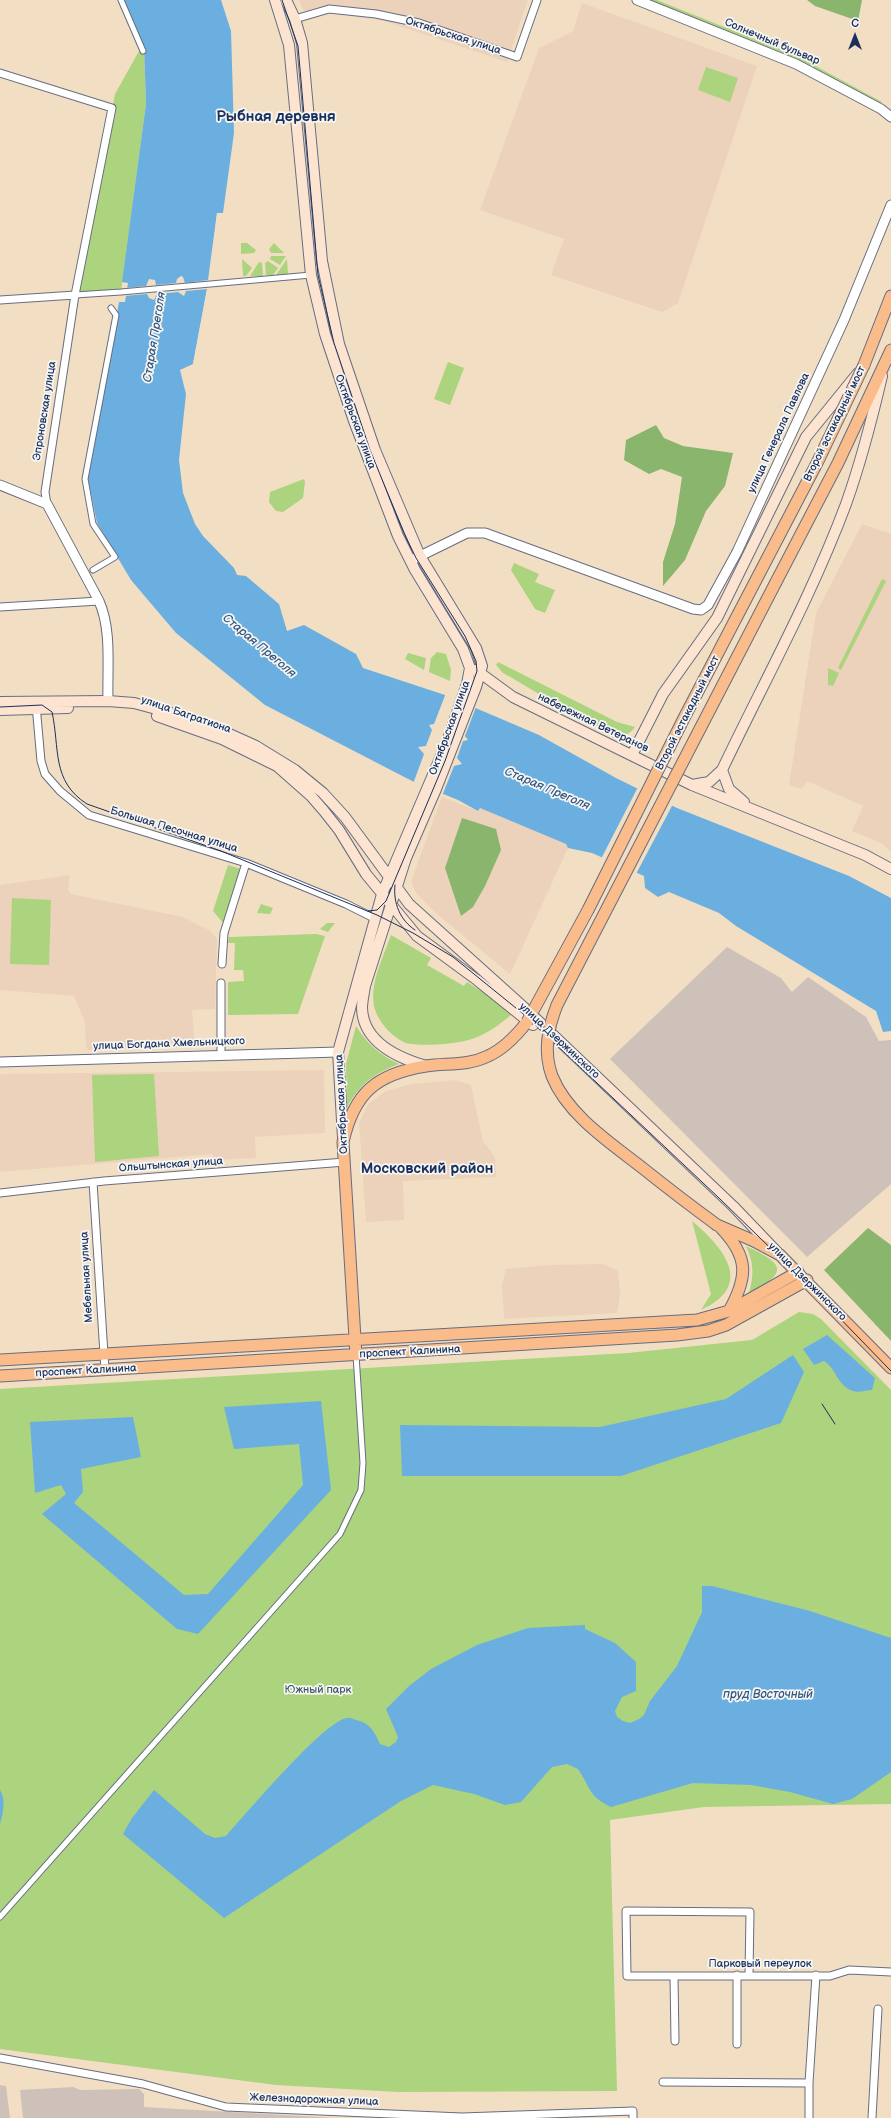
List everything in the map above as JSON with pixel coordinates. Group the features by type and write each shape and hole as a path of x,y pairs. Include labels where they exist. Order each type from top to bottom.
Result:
{"main road":[{"name":"Октябрьская улица","path":"275,0 289,45 311,275 325,334 354,421 395,529 410,562 457,637 470,668 472,686"},
{"name":"Октябрьская улица","path":"286,0 295,19 302,43 322,261 337,337 375,450 420,556 476,648 481,661 480,673 472,686 447,742 389,907"},
{"name":"Второй эстакадный мост","path":"343,1142 352,1112 368,1089 398,1073 426,1066 471,1062 488,1056 503,1047 527,1022 588,910 684,718 824,450 864,364 891,296"},
{"name":"Второй эстакадный мост","path":"717,1225 592,1130 568,1101 555,1081 547,1056 547,1036 557,1005 838,463 884,368 891,350"},
{"path":"632,755 660,699 717,618 806,437 864,364"},
{"path":"692,785 709,782 722,770 805,600 846,502 872,420 884,368"},
{"name":"набережная Ветеранов","path":"470,668 480,673 513,696 692,785 755,810"},
{"name":"улица Багратиона","path":"0,702 36,704 134,703 196,721 256,746 296,770 323,793 344,816 396,886"},
{"name":"улица Багратиона","path":"0,710 36,704"},
{"name":"улица Багратиона","path":"109,704 134,710 222,738 277,766 311,796 324,811 339,830 366,874 382,894 389,907"},
{"path":"722,770 729,790 755,810 865,855 891,869"},
{"name":"Октябрьская улица","path":"356,1355 338,1052 382,894 389,876 432,788"},
{"name":"улица Дзержинского","path":"396,886 409,904 529,1012 722,1196 891,1368"},
{"name":"Второй эстакадный мост","path":"389,907 365,986 362,1008 365,1024 372,1035 386,1050 409,1062 426,1066"},
{"name":"улица Дзержинского","path":"389,907 417,936 517,1011 714,1197 722,1196"},
{"path":"717,1225 754,1241 780,1255"},
{"path":"708,1332 722,1320 729,1311 739,1292 743,1278 742,1262 738,1249 717,1225"},
{"name":"проспект Калинина","path":"0,1360 697,1320 729,1311 798,1272"},
{"name":"проспект Калинина","path":"0,1376 622,1340 708,1332 726,1325 806,1280"}],"street":[{"path":"121,0 143,51"},
{"name":"Октябрьская улица","path":"295,19 329,9 391,16 420,23 517,57 537,0"},
{"name":"Солнечный бульвар","path":"637,0 798,65 881,109 891,117"},
{"name":"Эпроновская улица","path":"0,73 112,108 75,295 45,492 48,504 103,611 106,626 109,704"},
{"name":"улица Генерала Павлова","path":"420,556 468,532 485,533 692,609 701,610 708,606 737,552 828,355 891,205"},
{"path":"0,300 120,292 311,275"},
{"path":"93,570 115,557 93,524 85,479 116,315 111,308"},
{"path":"0,485 48,504"},
{"path":"410,562 420,556"},
{"path":"0,607 99,601"},
{"name":"Большая Песочная улица","path":"36,704 41,761 45,774 50,781 79,808 89,815 246,864 346,904 376,919"},
{"path":"222,964 224,933 246,864"},
{"path":"221,983 221,1055"},
{"name":"улица Богдана Хмельницкого","path":"0,1062 338,1052"},
{"name":"Ольштынская улица","path":"0,1193 93,1182 344,1162"},
{"name":"Мебельная улица","path":"93,1182 105,1370"},
{"path":"0,1917 340,1534 361,1490 363,1462 356,1355"},
{"name":"Парковый переулок","path":"749,1975 750,1912 626,1911 627,1976 830,1976 849,1970 891,1972"},
{"path":"737,1975 737,2044"},
{"path":"809,2118 809,2083 816,1975"},
{"path":"674,1976 674,2041"},
{"path":"872,2118 878,2009"},
{"name":"Железнодорожная улица","path":"0,2058 143,2084 226,2107 462,2116 633,2114"},
{"path":"663,2082 809,2083"}],"shaded area":[{"path":"299,0 528,0 507,62 384,21 332,13 332,5 304,11"},
{"path":"582,3 757,66 678,303 662,312 551,275 564,239 480,210 539,48 573,31"},
{"path":"862,524 891,534 891,852 883,844 852,831 863,806 807,781 802,789 789,785 816,613"},
{"path":"442,797 478,811 480,808 566,844 568,848 510,974 438,915 416,893 411,881"},
{"path":"70,875 68,889 71,894 183,917 211,931 217,939 215,1009 192,1010 195,1047 88,1050 86,1047 85,1023 74,996 0,990 0,885"},
{"path":"727,947 781,978 792,992 808,977 866,1017 879,1041 891,1040 891,1184 807,1257 610,1059"},
{"path":"324,1070 325,1133 255,1137 256,1158 214,1160 213,1154 0,1172 0,1074"},
{"path":"456,1080 471,1085 483,1141 495,1157 496,1177 403,1181 404,1220 366,1222 359,1123 368,1104 386,1091 411,1084"},
{"path":"603,1264 618,1271 620,1294 617,1313 504,1319 502,1285 506,1269 549,1265"},
{"path":"0,2085 6,2086 10,2118 0,2118"},
{"path":"73,2087 80,2090 139,2089 144,2094 144,2107 336,2118 23,2118 20,2090"}],"green space":[{"path":"650,0 657,0 799,57 882,102 880,104 795,58"},
{"path":"807,0 862,0 858,21 815,6"},
{"path":"144,46 146,104 121,292 75,295 115,94 139,51"},
{"path":"706,67 738,78 730,102 698,90"},
{"path":"241,243 247,243 256,250 254,253 241,254"},
{"path":"274,243 284,253 271,253 269,249"},
{"path":"271,256 286,256 280,265 270,259"},
{"path":"242,259 252,268 246,276 243,276"},
{"path":"287,259 288,274 276,275"},
{"path":"268,261 278,268 273,275 266,275 265,263"},
{"path":"259,262 262,263 263,276 250,276"},
{"path":"448,362 464,368 450,405 434,399"},
{"path":"656,425 664,438 683,446 733,453 725,486 706,511 685,560 663,586 663,562 675,524 682,477 661,469 649,474 624,460 626,440"},
{"path":"304,479 303,498 283,512 276,511 269,502 270,492"},
{"path":"514,563 539,574 535,582 555,590 545,613 535,609 511,570"},
{"path":"882,579 886,581 841,670 838,668"},
{"path":"437,652 446,654 451,670 450,681 429,672 431,658"},
{"path":"408,653 426,658 424,670 405,659"},
{"path":"498,662 617,722 635,727 627,734 623,735 614,733 583,719 503,673 496,665"},
{"path":"828,668 839,673 833,686 828,685"},
{"path":"462,818 496,829 501,850 485,886 473,907 461,916 445,868"},
{"path":"228,865 241,869 224,924 213,911"},
{"path":"12,898 51,900 49,965 10,964"},
{"path":"261,904 273,908 270,914 257,913"},
{"path":"327,923 335,923 328,932 320,929"},
{"path":"316,934 325,936 298,1014 228,1015 228,982 244,981 243,970 234,970 235,943 228,943 229,937"},
{"path":"391,935 431,958 427,965 464,986 467,982 489,996 511,1015 488,1032 466,1041 425,1045 411,1044 393,1035 379,1018 374,1006 373,997 378,970"},
{"path":"356,1026 365,1039 375,1049 399,1064 368,1080 357,1092 347,1107 346,1064"},
{"path":"154,1074 159,1156 95,1162 92,1075"},
{"path":"692,1221 714,1242 723,1254 729,1266 730,1278 727,1289 718,1300 701,1310 711,1294"},
{"path":"868,1228 891,1245 891,1341 824,1270"},
{"path":"746,1246 768,1258 777,1268 776,1274 771,1279 749,1293 752,1280 752,1264"},
{"name":"Южный парк","path":"799,1312 813,1314 821,1319 891,1390 891,1804 704,1807 610,1820 617,2091 398,2092 276,2085 0,2049 0,1389 628,1353 752,1340"}],"water":[{"name":"Старая Преголя","path":"123,0 221,0 231,31 234,133 223,213 217,213 210,273 193,364 180,370 186,394 179,460 183,493 195,524 203,536 234,568 237,575 246,576 279,604 287,631 304,625 356,654 363,668 445,695 539,735 616,778 677,808 849,876 891,898 891,1031 883,1032 876,1011 736,926 719,913 669,892 658,897 645,888 644,876 592,853 568,848 566,844 480,808 478,811 458,800 414,782 265,705 176,633 131,580 97,523 88,479 119,302 125,302 128,283 122,282 146,104 144,46"},
{"path":"827,1335 875,1378 872,1390 857,1392 848,1389 840,1382 828,1364 824,1361 814,1365 803,1349"},
{"path":"793,1355 804,1372 781,1423 621,1476 402,1476 400,1425 600,1427 726,1399"},
{"path":"321,1401 331,1490 198,1634 177,1629 42,1514 66,1494 61,1485 35,1493 30,1422 133,1417 141,1457 81,1469 83,1492 74,1503 184,1595 208,1594 303,1485 299,1444 234,1449 224,1407"},
{"name":"пруд Восточный","path":"702,1586 712,1586 810,1611 891,1638 891,1772 852,1799 833,1804 790,1792 751,1785 693,1783 611,1807 594,1795 578,1769 567,1764 552,1767 521,1802 505,1805 474,1794 433,1785 401,1801 224,1918 123,1834 132,1818 154,1790 205,1834 215,1838 226,1836 285,1770 321,1735 336,1723 348,1718 361,1721 371,1728 380,1744 389,1747 396,1742 398,1737 386,1709 409,1686 431,1669 477,1645 528,1628 585,1625 585,1629 615,1643 636,1662 636,1691 622,1697 615,1711 617,1717 630,1723 644,1715 650,1701 677,1666 702,1612"},
{"path":"0,1790 3,1797 3,1811 0,1824"}],"pier":[{"path":"217,213 223,213 223,215 219,215 212,273 195,363 193,364 207,289 186,291 184,296 178,292 157,294 154,300 149,298 147,294 124,296 125,288 146,286 149,279 155,280 156,285 176,283 177,279 181,276 183,277 185,283 208,280"},
{"path":"446,693 476,707 465,736 468,740 463,741 457,758 462,764 454,766 442,796 413,784 424,754 418,747 426,746 432,730 429,725 434,724"},
{"path":"638,787 673,804 636,874 601,859"}],"tram line":[{"path":"282,0 298,46 318,275 334,343 370,450 404,533 416,558 465,636 476,661 477,671 445,761 386,901 377,910 368,911"},
{"path":"0,707 42,705 52,712 57,751 62,774 67,785 75,795 87,804 221,851 377,915 413,933 453,957 527,1017 719,1198 796,1273 891,1371"},
{"path":"395,885 396,905 405,921 415,930"},
{"path":"822,1404 835,1424"}],"district":[{"name":"Рыбная деревня","path":"276,117"},
{"name":"Московский район","path":"427,1169"}]}
